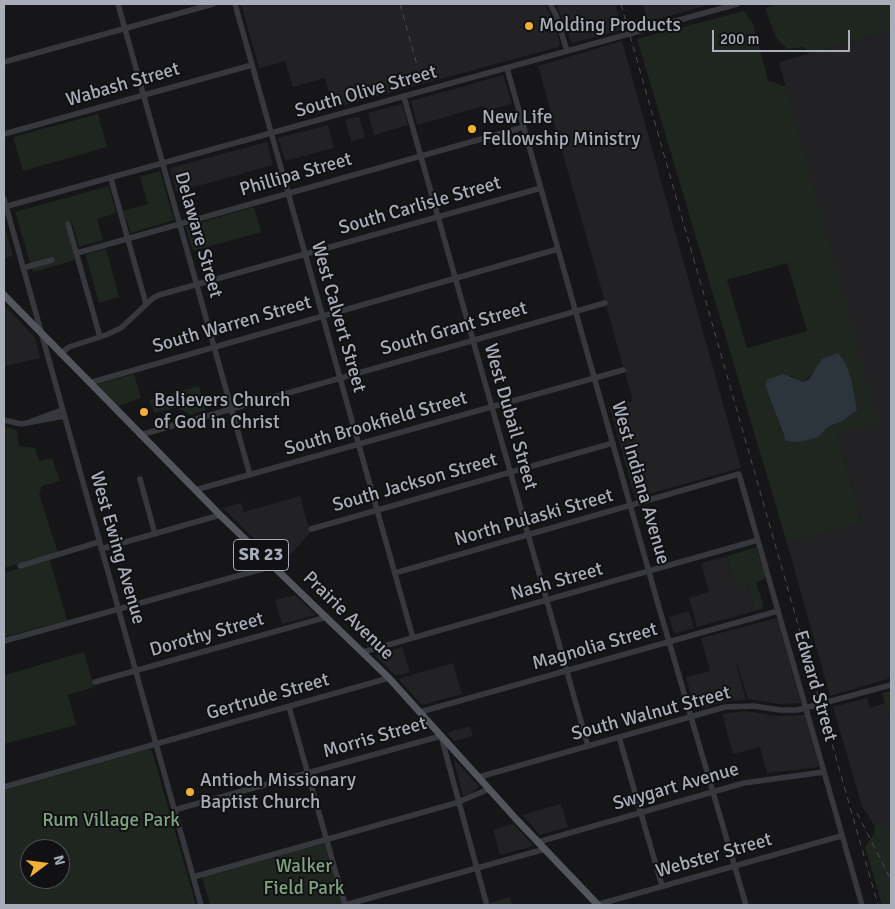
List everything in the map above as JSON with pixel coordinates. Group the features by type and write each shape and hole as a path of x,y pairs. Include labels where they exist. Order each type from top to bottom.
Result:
{"main road":[{"name":"Prairie Avenue","path":"4,295 220,515 389,678 489,790 598,905"}],"street":[{"name":"Delaware Street","path":"118,4 250,475"},
{"path":"4,62 213,4"},
{"name":"West Calvert Street","path":"235,4 413,638"},
{"path":"550,4 556,15 567,51"},
{"name":"South Olive Street","path":"5,207 737,4"},
{"name":"Wabash Street","path":"4,134 252,65"},
{"name":"West Indiana Avenue","path":"508,68 669,642 746,905"},
{"name":"West Dubail Street","path":"404,97 588,746"},
{"name":"Phillipa Street","path":"77,252 524,127"},
{"path":"110,179 146,304"},
{"name":"South Carlisle Street","path":"60,354 69,347 100,337 126,324 146,304 159,295 541,188"},
{"name":"West Ewing Avenue","path":"4,199 201,905"},
{"path":"68,224 100,337"},
{"name":"South Warren Street","path":"89,383 558,249"},
{"path":"23,268 52,260"},
{"name":"South Grant Street","path":"140,435 605,303"},
{"name":"South Brookfield Street","path":"195,490 623,370"},
{"path":"4,420 15,424 29,422 39,416 63,413"},
{"name":"South Jackson Street","path":"311,528 613,443"},
{"name":"North Pulaski Street","path":"395,573 739,474"},
{"name":"Edward Street","path":"739,474 860,905"},
{"path":"140,479 155,534"},
{"path":"20,566 100,545 155,534 220,515"},
{"name":"Nash Street","path":"363,652 758,540"},
{"path":"4,641 273,566"},
{"name":"Magnolia Street","path":"420,712 778,611"},
{"name":"Dorothy Street","path":"95,682 326,617"},
{"name":"Gertrude Street","path":"4,786 389,678"},
{"name":"South Walnut Street","path":"478,777 691,717 738,706 786,710 806,708 891,685"},
{"path":"289,707 345,905 545,849"},
{"path":"441,736 486,902"},
{"name":"Morris Street","path":"174,810 441,736"},
{"path":"619,737 662,886"},
{"name":"Swygart Avenue","path":"538,842 753,781 824,772"},
{"path":"193,877 458,802 489,790"},
{"name":"Webster Street","path":"598,905 841,836"}],"shaded area":[{"path":"241,4 544,4 552,18 560,44 558,47 333,108 325,78 293,87 285,61 259,68"},
{"path":"556,4 615,4 622,30 572,43"},
{"path":"643,4 711,4 648,22"},
{"path":"891,31 891,678 830,696 787,543 862,523 837,434 877,422 779,62"},
{"path":"622,41 741,468 635,498 610,408 633,401 538,66"},
{"path":"503,75 512,104 486,111 484,106 417,125 411,101"},
{"path":"402,104 408,125 374,135 368,113"},
{"path":"359,116 365,138 351,141 345,120"},
{"path":"328,125 334,148 285,161 278,138"},
{"path":"267,142 273,165 176,192 170,168"},
{"path":"4,224 13,256 4,258"},
{"path":"4,305 35,337 40,358 6,366 4,364"},
{"path":"838,353 846,364 852,382 857,410 842,421 828,427 818,437 800,442 786,441 765,385 768,379 783,374 804,382 809,379 822,359"},
{"path":"300,496 310,533 281,565 223,508 241,503 244,512"},
{"path":"727,556 735,585 747,582 755,611 697,627 689,598 709,592 701,563"},
{"path":"295,595 316,615 282,624 275,600"},
{"path":"689,611 694,628 674,634 669,617"},
{"path":"777,618 801,703 780,704 748,699 737,663 746,700 728,701 695,710 686,677 710,671 701,638"},
{"path":"402,647 410,672 396,676 375,655"},
{"path":"453,663 462,694 422,705 398,679"},
{"path":"867,698 870,708 885,703 891,724 891,830 882,822 874,825 862,806 833,707"},
{"path":"745,711 779,716 805,715 819,767 767,773 760,747 733,754 722,714"},
{"path":"470,726 473,736 455,741 447,733"},
{"path":"453,758 479,786 472,793 463,796"},
{"path":"561,804 568,827 540,835 522,815"},
{"path":"513,823 534,846 500,855 493,830"}],"green space":[{"path":"779,4 891,4 891,31 808,54 804,47 787,49 776,38 765,8"},
{"path":"744,11 753,24 768,80 786,87 878,423 837,434 862,523 787,543 637,39","holes":["787,263 807,331 747,348 727,280","846,365 852,382 857,410 828,427 818,437 783,435 765,385 791,376 804,382 813,372"]},
{"path":"98,114 107,147 23,171 13,137"},
{"path":"160,171 174,220 131,233 123,211 148,204 140,177"},
{"path":"109,186 116,213 97,219 103,240 79,247 72,221 65,222 75,260 33,272 15,212"},
{"path":"254,207 261,232 193,251 186,228 188,226"},
{"path":"106,249 119,297 99,303 86,257 87,254"},
{"path":"134,374 141,398 118,406 95,385"},
{"path":"199,386 206,410 190,415 177,407 154,413 149,400"},
{"path":"4,427 17,430 19,446 35,448 39,461 52,458 60,481 42,486 39,494 58,553 4,568"},
{"path":"756,547 766,578 756,583 763,603 762,609 755,611 747,582 735,585 727,556"},
{"path":"50,560 67,620 4,637 4,573"},
{"path":"84,652 94,687 68,695 76,725 4,744 4,672 5,675"},
{"path":"890,691 891,694 891,724 882,693"},
{"name":"Rum Village Park","path":"149,749 152,751 196,905 4,905 4,790"},
{"path":"882,822 891,830 891,905 882,905 865,847 875,832 874,825"},
{"name":"Walker Field Park","path":"324,843 342,905 210,905 202,877"},
{"path":"510,897 512,905 483,905"}],"railway":[{"path":"400,4 417,65"},
{"path":"621,4 878,905"},
{"path":"857,813 891,880"}],"place":[{"name":"Molding Products","path":"529,26"},
{"name":"New Life Fellowship Ministry","path":"472,129"},
{"name":"Believers Church of God in Christ","path":"144,412"},
{"name":"Antioch Missionary Baptist Church","path":"190,792"}]}
